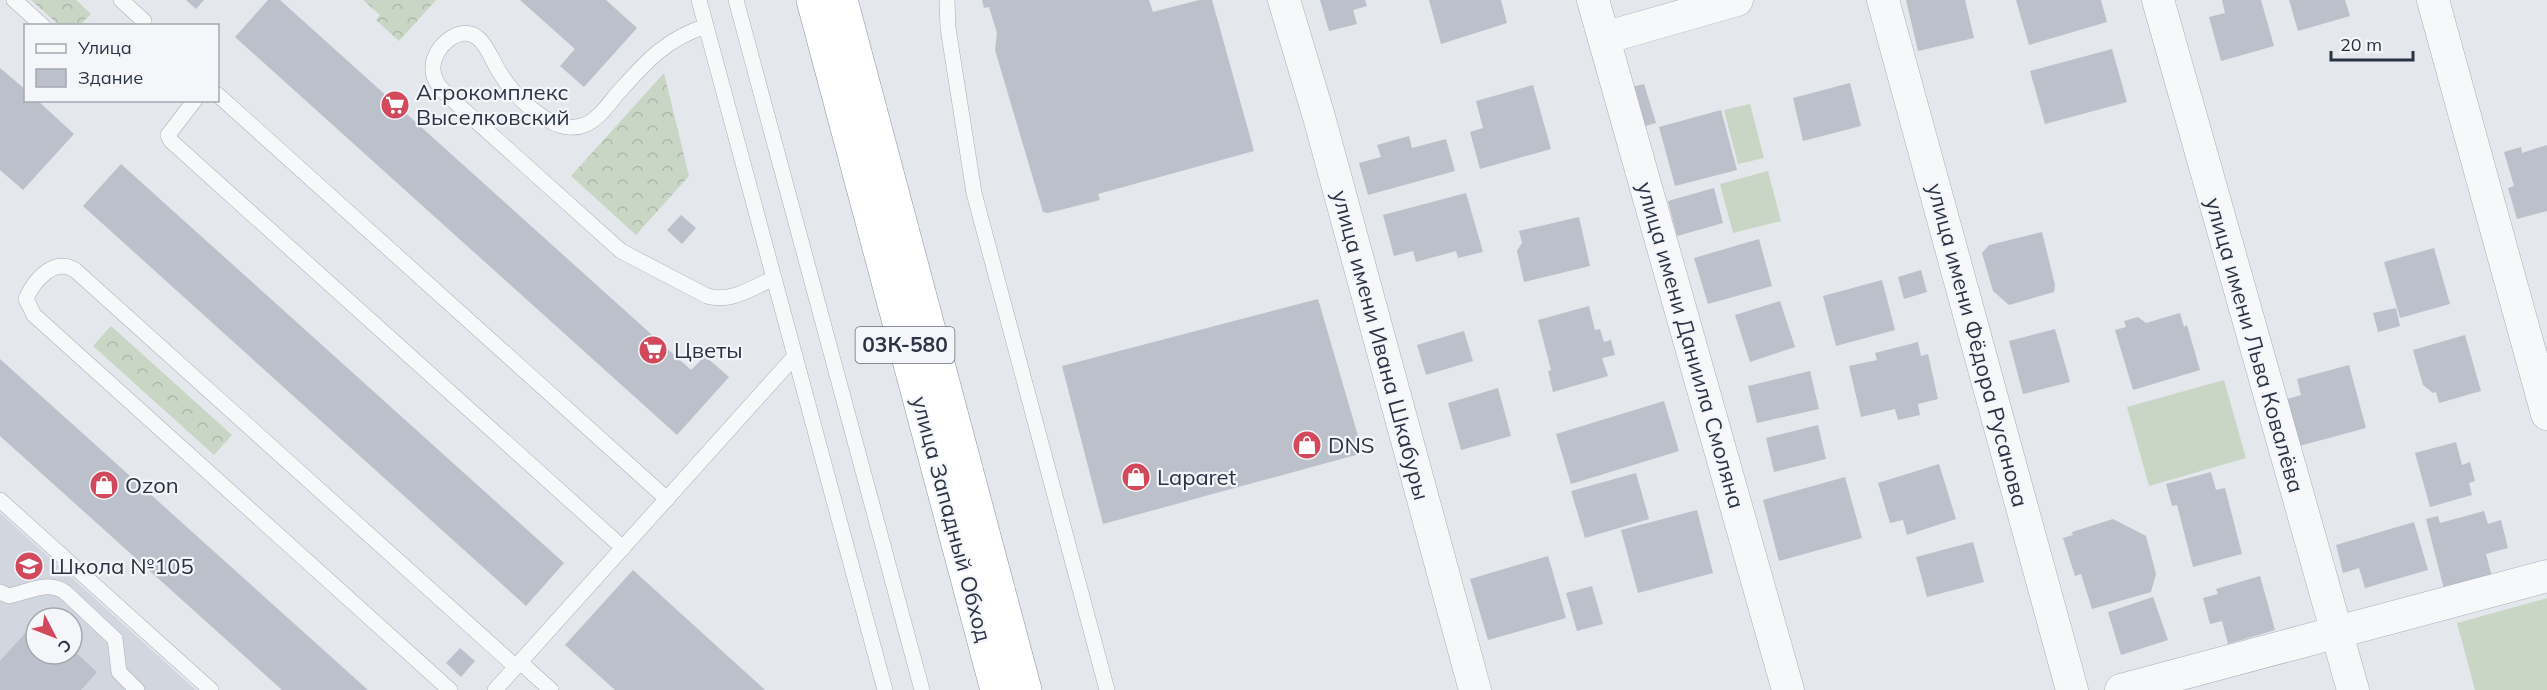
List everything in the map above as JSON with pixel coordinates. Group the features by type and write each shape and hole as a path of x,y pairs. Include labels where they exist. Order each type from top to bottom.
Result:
{"highway":[{"name":"улица Западный Обход","path":"813,0 997,690"},
{"name":"улица Западный Обход","path":"841,0 1025,690"}],"street":[{"name":"улица имени Ивана Шкабуры","path":"1284,0 1319,117 1475,690"},
{"name":"улица имени Даниила Смоляна","path":"1593,0 1788,690"},
{"path":"1604,38 1737,0"},
{"name":"улица имени Фёдора Русанова","path":"1883,0 2072,690"},
{"name":"улица имени Льва Ковалёва","path":"2158,0 2353,690"},
{"path":"2433,0 2547,414"},
{"path":"2121,690 2547,576"}],"lane":[{"path":"14,0 40,24"},
{"path":"121,0 144,21 144,24"},
{"path":"699,0 885,690"},
{"path":"736,0 922,690"},
{"path":"947,0 948,28 974,193 1107,690"},
{"path":"706,26 669,41 651,57 597,116 585,125 572,127 559,125 530,106 501,76 480,39 473,35 464,34 446,41 434,57 434,77 446,94 621,251 707,296 720,299 731,297 774,278"},
{"path":"219,96 667,499"},
{"path":"193,102 171,128 168,135 171,141 623,548"},
{"path":"450,690 34,315 26,299 30,290 48,270 57,265 68,265 75,270 518,664 551,690"},
{"path":"495,690 795,356"},
{"path":"0,500 212,690"},
{"path":"0,592 9,596 32,588 48,586 65,592 115,639 119,672 137,690"}],"shaded area":[{"name":"Школа №105","path":"0,513 196,690 0,690"}],"green space":[{"path":"31,0 76,0 91,14 81,24 58,24"},
{"path":"363,0 436,0 399,41 376,20 380,15"},
{"path":"664,73 689,176 636,235 571,176"},
{"path":"1750,104 1764,158 1738,164 1724,110"},
{"path":"1768,171 1781,221 1733,233 1720,184"},
{"path":"111,326 232,435 214,455 93,346"},
{"path":"2224,380 2246,458 2149,486 2127,407"},
{"path":"2547,598 2547,690 2475,690 2457,623"}],"building":[{"path":"186,0 204,0 196,9"},
{"path":"268,0 280,0 691,370 705,356 729,377 677,435 235,37"},
{"path":"520,0 606,0 637,28 584,87 560,66 575,49"},
{"path":"982,0 1149,0 1153,12 1199,0 1212,0 1254,151 1098,194 1100,200 1048,213 1043,212 995,50 997,33 989,7 984,8"},
{"path":"1320,0 1365,0 1367,6 1353,10 1357,24 1329,31"},
{"path":"1429,0 1501,0 1507,23 1441,44"},
{"path":"1906,0 1965,0 1974,38 1918,51"},
{"path":"2016,0 2101,0 2107,22 2029,45"},
{"path":"2222,0 2261,0 2274,46 2221,61 2209,17 2225,13"},
{"path":"2289,0 2345,0 2350,16 2298,31"},
{"path":"2112,49 2127,102 2045,124 2030,71"},
{"path":"0,68 24,88 24,102 39,102 74,134 23,190 0,170"},
{"path":"1850,83 1861,126 1803,141 1793,98"},
{"path":"1644,84 1656,123 1635,129 1624,89"},
{"path":"1533,85 1551,149 1480,169 1470,132 1483,128 1476,101"},
{"path":"1721,110 1737,170 1675,186 1659,127"},
{"path":"1409,136 1412,148 1446,139 1455,171 1368,195 1359,163 1381,157 1377,145"},
{"path":"2547,145 2547,211 2517,219 2508,188 2514,186 2504,152 2521,147 2522,153"},
{"path":"121,164 564,563 526,606 83,206"},
{"path":"1714,188 1723,223 1677,236 1668,201"},
{"path":"1466,193 1483,252 1458,258 1456,251 1416,262 1413,251 1394,256 1383,215"},
{"path":"681,215 696,228 682,244 667,230"},
{"path":"1579,217 1590,266 1524,282 1517,251 1522,243 1519,231"},
{"path":"2042,232 2055,285 2054,292 2009,305 1993,291 1982,253 1989,245"},
{"path":"1759,239 1772,286 1708,304 1694,258"},
{"path":"2434,248 2450,304 2400,318 2384,262"},
{"path":"1921,270 1927,292 1904,299 1898,277"},
{"path":"1882,280 1895,330 1836,346 1823,296"},
{"path":"1318,299 1363,453 1103,524 1062,366"},
{"path":"1780,301 1795,347 1750,362 1735,315"},
{"path":"1589,306 1595,330 1600,329 1604,342 1611,340 1615,355 1602,358 1608,376 1553,392 1548,371 1551,370 1538,320"},
{"path":"2396,308 2400,326 2378,332 2373,313"},
{"path":"2180,313 2184,327 2187,325 2200,370 2133,390 2115,330 2126,327 2124,321 2138,317 2146,323"},
{"path":"2055,329 2070,382 2023,394 2009,341"},
{"path":"1464,331 1473,361 1426,375 1417,345"},
{"path":"2465,335 2481,391 2439,403 2436,392 2433,393 2423,385 2413,350"},
{"path":"1918,342 1921,356 1928,354 1938,399 1918,404 1920,415 1898,420 1895,409 1861,417 1849,366 1877,360 1875,353"},
{"path":"0,359 368,690 282,690 0,436"},
{"path":"2349,365 2366,428 2292,448 2280,401 2301,395 2297,379"},
{"path":"1810,371 1819,409 1757,423 1748,386"},
{"path":"1498,388 1511,436 1461,450 1448,403"},
{"path":"1664,401 1679,451 1571,484 1556,434"},
{"path":"1818,425 1826,459 1774,472 1766,438"},
{"path":"2456,442 2462,465 2470,462 2475,481 2469,483 2472,495 2430,507 2415,453"},
{"path":"1939,464 1956,519 1907,535 1903,520 1890,523 1878,483"},
{"path":"2211,472 2216,490 2225,488 2242,554 2193,567 2177,505 2172,506 2166,484"},
{"path":"1636,473 1649,519 1585,538 1571,491"},
{"path":"1845,477 1862,538 1779,561 1763,500"},
{"path":"1697,510 1713,573 1638,593 1621,530"},
{"path":"2484,511 2488,524 2501,520 2508,548 2486,554 2492,577 2444,589 2426,519 2438,516 2440,523"},
{"path":"2113,519 2146,536 2156,574 2151,592 2092,609 2081,574 2075,576 2063,538 2073,535 2072,532"},
{"path":"2414,522 2428,570 2365,588 2359,568 2343,573 2336,545"},
{"path":"1973,542 1984,582 1927,597 1916,557"},
{"path":"1548,556 1566,618 1488,640 1470,579"},
{"path":"633,570 765,690 615,690 565,645"},
{"path":"2260,576 2275,630 2228,644 2222,621 2210,624 2203,598 2218,594 2216,589"},
{"path":"1592,586 1603,624 1577,631 1566,593"},
{"path":"2153,597 2168,640 2121,655 2108,612"},
{"path":"24,634 24,666 84,666 84,660 97,672 81,690 0,690 0,661"},
{"path":"460,648 475,661 461,677 446,663"}],"place":[{"name":"Агрокомплекс Выселковский","path":"395,105"},
{"name":"Цветы","path":"653,350"},
{"name":"DNS","path":"1307,445"},
{"name":"Laparet","path":"1136,477"},
{"name":"Ozon","path":"104,485"},
{"name":"Школа №105","path":"29,566"}]}
